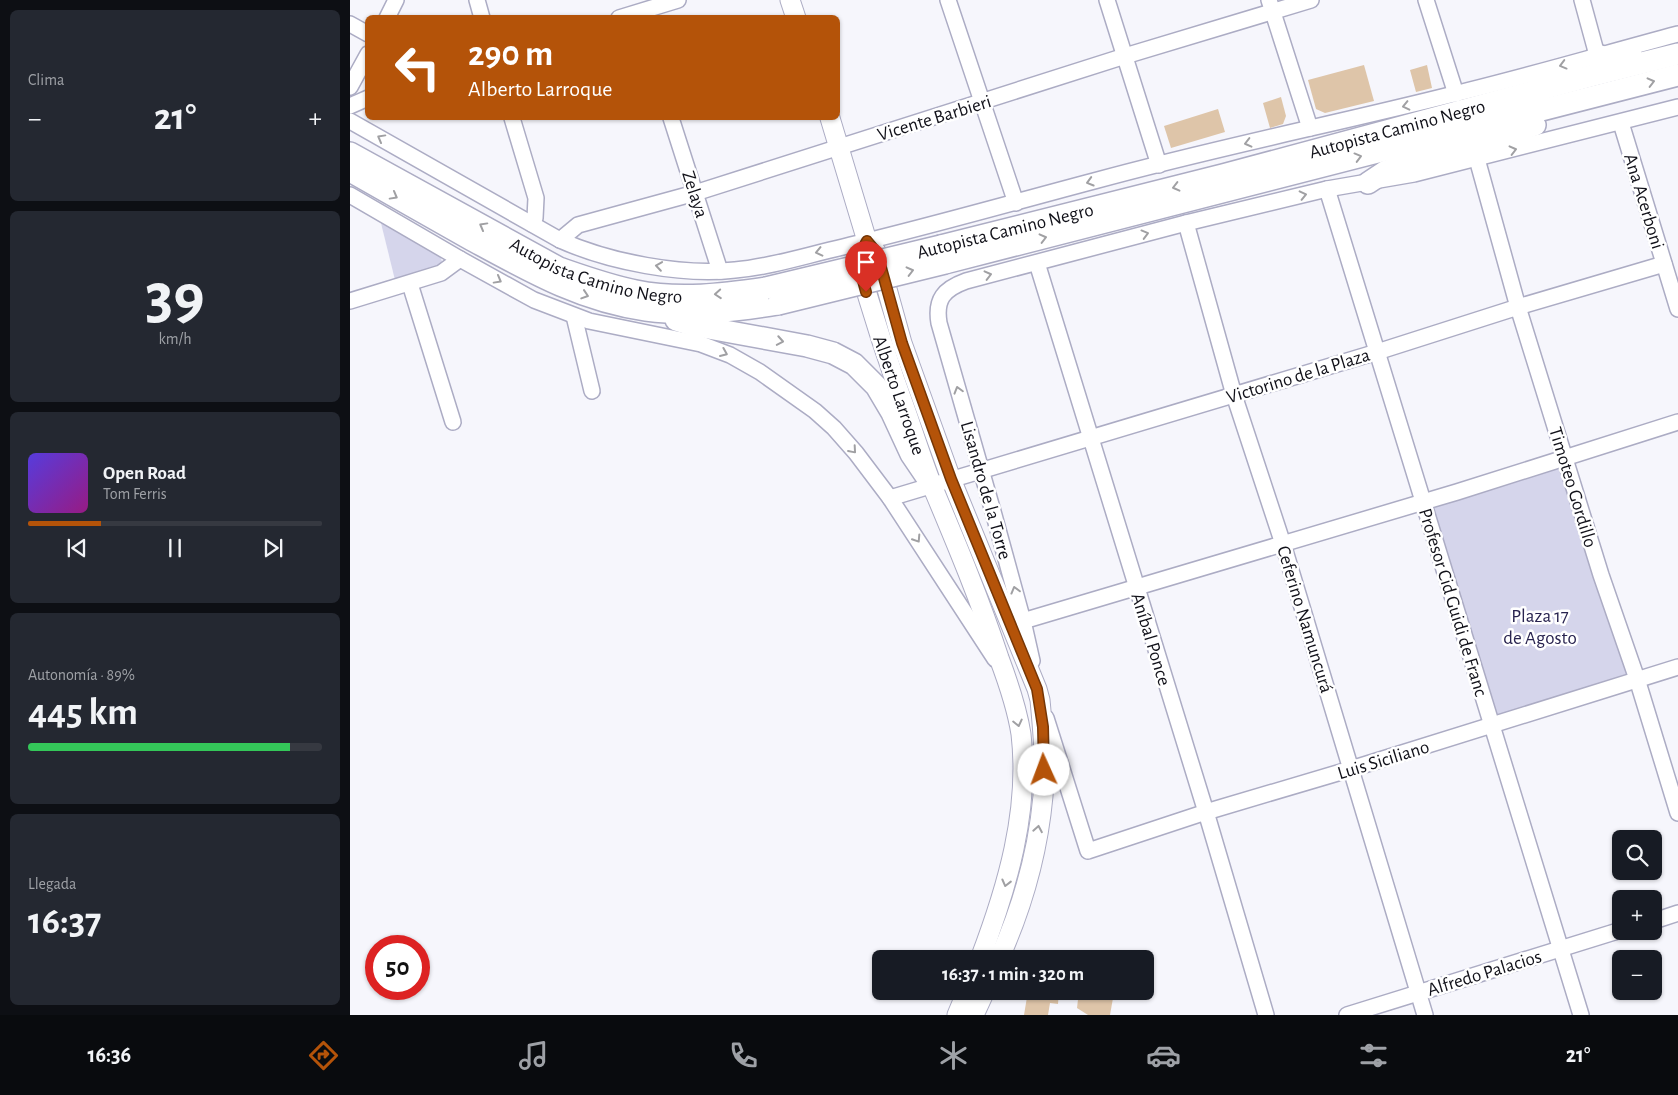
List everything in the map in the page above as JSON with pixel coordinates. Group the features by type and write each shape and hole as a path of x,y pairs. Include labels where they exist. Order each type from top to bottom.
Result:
{"highway":[{"path":"1597,55 1610,59 1678,44"},
{"name":"Autopista Camino Negro","path":"943,254 1223,175 1678,54"},
{"name":"Autopista Camino Negro","path":"353,163 552,283 583,295 648,310 701,312 743,310 772,296 1678,75"},
{"path":"1368,183 1386,171 1551,120 1614,90"},
{"name":"Autopista Camino Negro","path":"353,163 559,268 594,280 637,291 683,296 721,294 772,296"},
{"path":"648,310 692,325 807,346 833,353 854,364 876,386 892,413 911,454 941,482"}],"main road":[{"path":"790,0 795,15"},
{"path":"831,120 867,241"},
{"name":"Alberto Larroque","path":"867,241 857,259 884,352 1038,694 1044,770 1039,829 1019,907 1002,950"},
{"name":"Alberto Larroque","path":"941,482 1006,676 1020,733 1022,790 1018,828 1000,904 983,950"},
{"path":"957,1015 963,1000"},
{"path":"974,1015 981,1000"}],"street":[{"path":"388,15 396,0"},
{"path":"477,0 481,15"},
{"path":"626,15 638,10 678,0"},
{"path":"948,0 1016,203"},
{"path":"1107,0 1159,165"},
{"name":"Vicente Barbieri","path":"560,240 578,225 695,193 839,146 983,103 1271,6 1311,0"},
{"path":"1426,0 1456,94"},
{"path":"1582,0 1597,55"},
{"path":"1271,6 1310,128"},
{"path":"350,24 365,32"},
{"path":"350,121 560,240 597,255 694,271 720,271 754,268 867,241 1159,165 1456,94 1678,34"},
{"path":"350,88 365,60"},
{"path":"350,106 365,99"},
{"path":"1037,263 1186,223 1326,189 1368,183 1477,159 1678,107"},
{"path":"513,120 536,198 535,218 532,224"},
{"name":"Zelaya","path":"672,120 720,271"},
{"name":"Ana Acerboni","path":"1620,123 1678,309"},
{"name":"Timoteo Gordillo","path":"1477,159 1518,307 1601,575 1637,679 1678,813"},
{"name":"Profesor Cid Guidi de Franc","path":"1326,189 1581,1015"},
{"path":"350,195 534,300 574,316 607,326 701,344 730,355 776,383 834,428 856,453 890,498 1006,676"},
{"name":"Ceferino Namuncurá","path":"1186,223 1234,395 1283,544 1425,1015"},
{"path":"350,301 442,274 460,259"},
{"name":"Lisandro de la Torre","path":"1037,263 955,285 939,300 937,309 938,323 982,471 1023,621 1038,694 1088,851"},
{"name":"Aníbal Ponce","path":"1037,263 1206,812 1266,1015"},
{"name":"Victorino de la Plaza","path":"890,498 1664,264"},
{"path":"410,284 453,422"},
{"path":"574,316 592,391"},
{"path":"1023,621 1423,502 1678,422"},
{"name":"Luis Siciliano","path":"1088,851 1206,812 1678,667"},
{"path":"1662,918 1678,913"},
{"name":"Alfredo Palacios","path":"1347,1015 1612,933"}],"green space":[{"path":"380,219 438,252 442,261 437,269 395,280"},
{"name":"Plaza 17 de Agosto","path":"1565,458 1637,679 1492,724 1423,502"}],"building":[{"path":"1364,65 1374,101 1325,113 1316,109 1308,80"},
{"path":"1427,65 1432,88 1416,92 1410,70"},
{"path":"1281,97 1286,116 1283,124 1270,128 1263,103"},
{"path":"1218,109 1225,132 1171,148 1164,126"},
{"path":"1026,1000 1058,1000 1058,1004 1050,1003 1048,1015 1024,1015"},
{"path":"1078,1000 1113,1000 1110,1015 1088,1015 1077,1008"}],"route":[{"path":"866,292 857,259 867,241 877,253 902,343 951,479 1037,689 1043,727 1044,770"}]}
